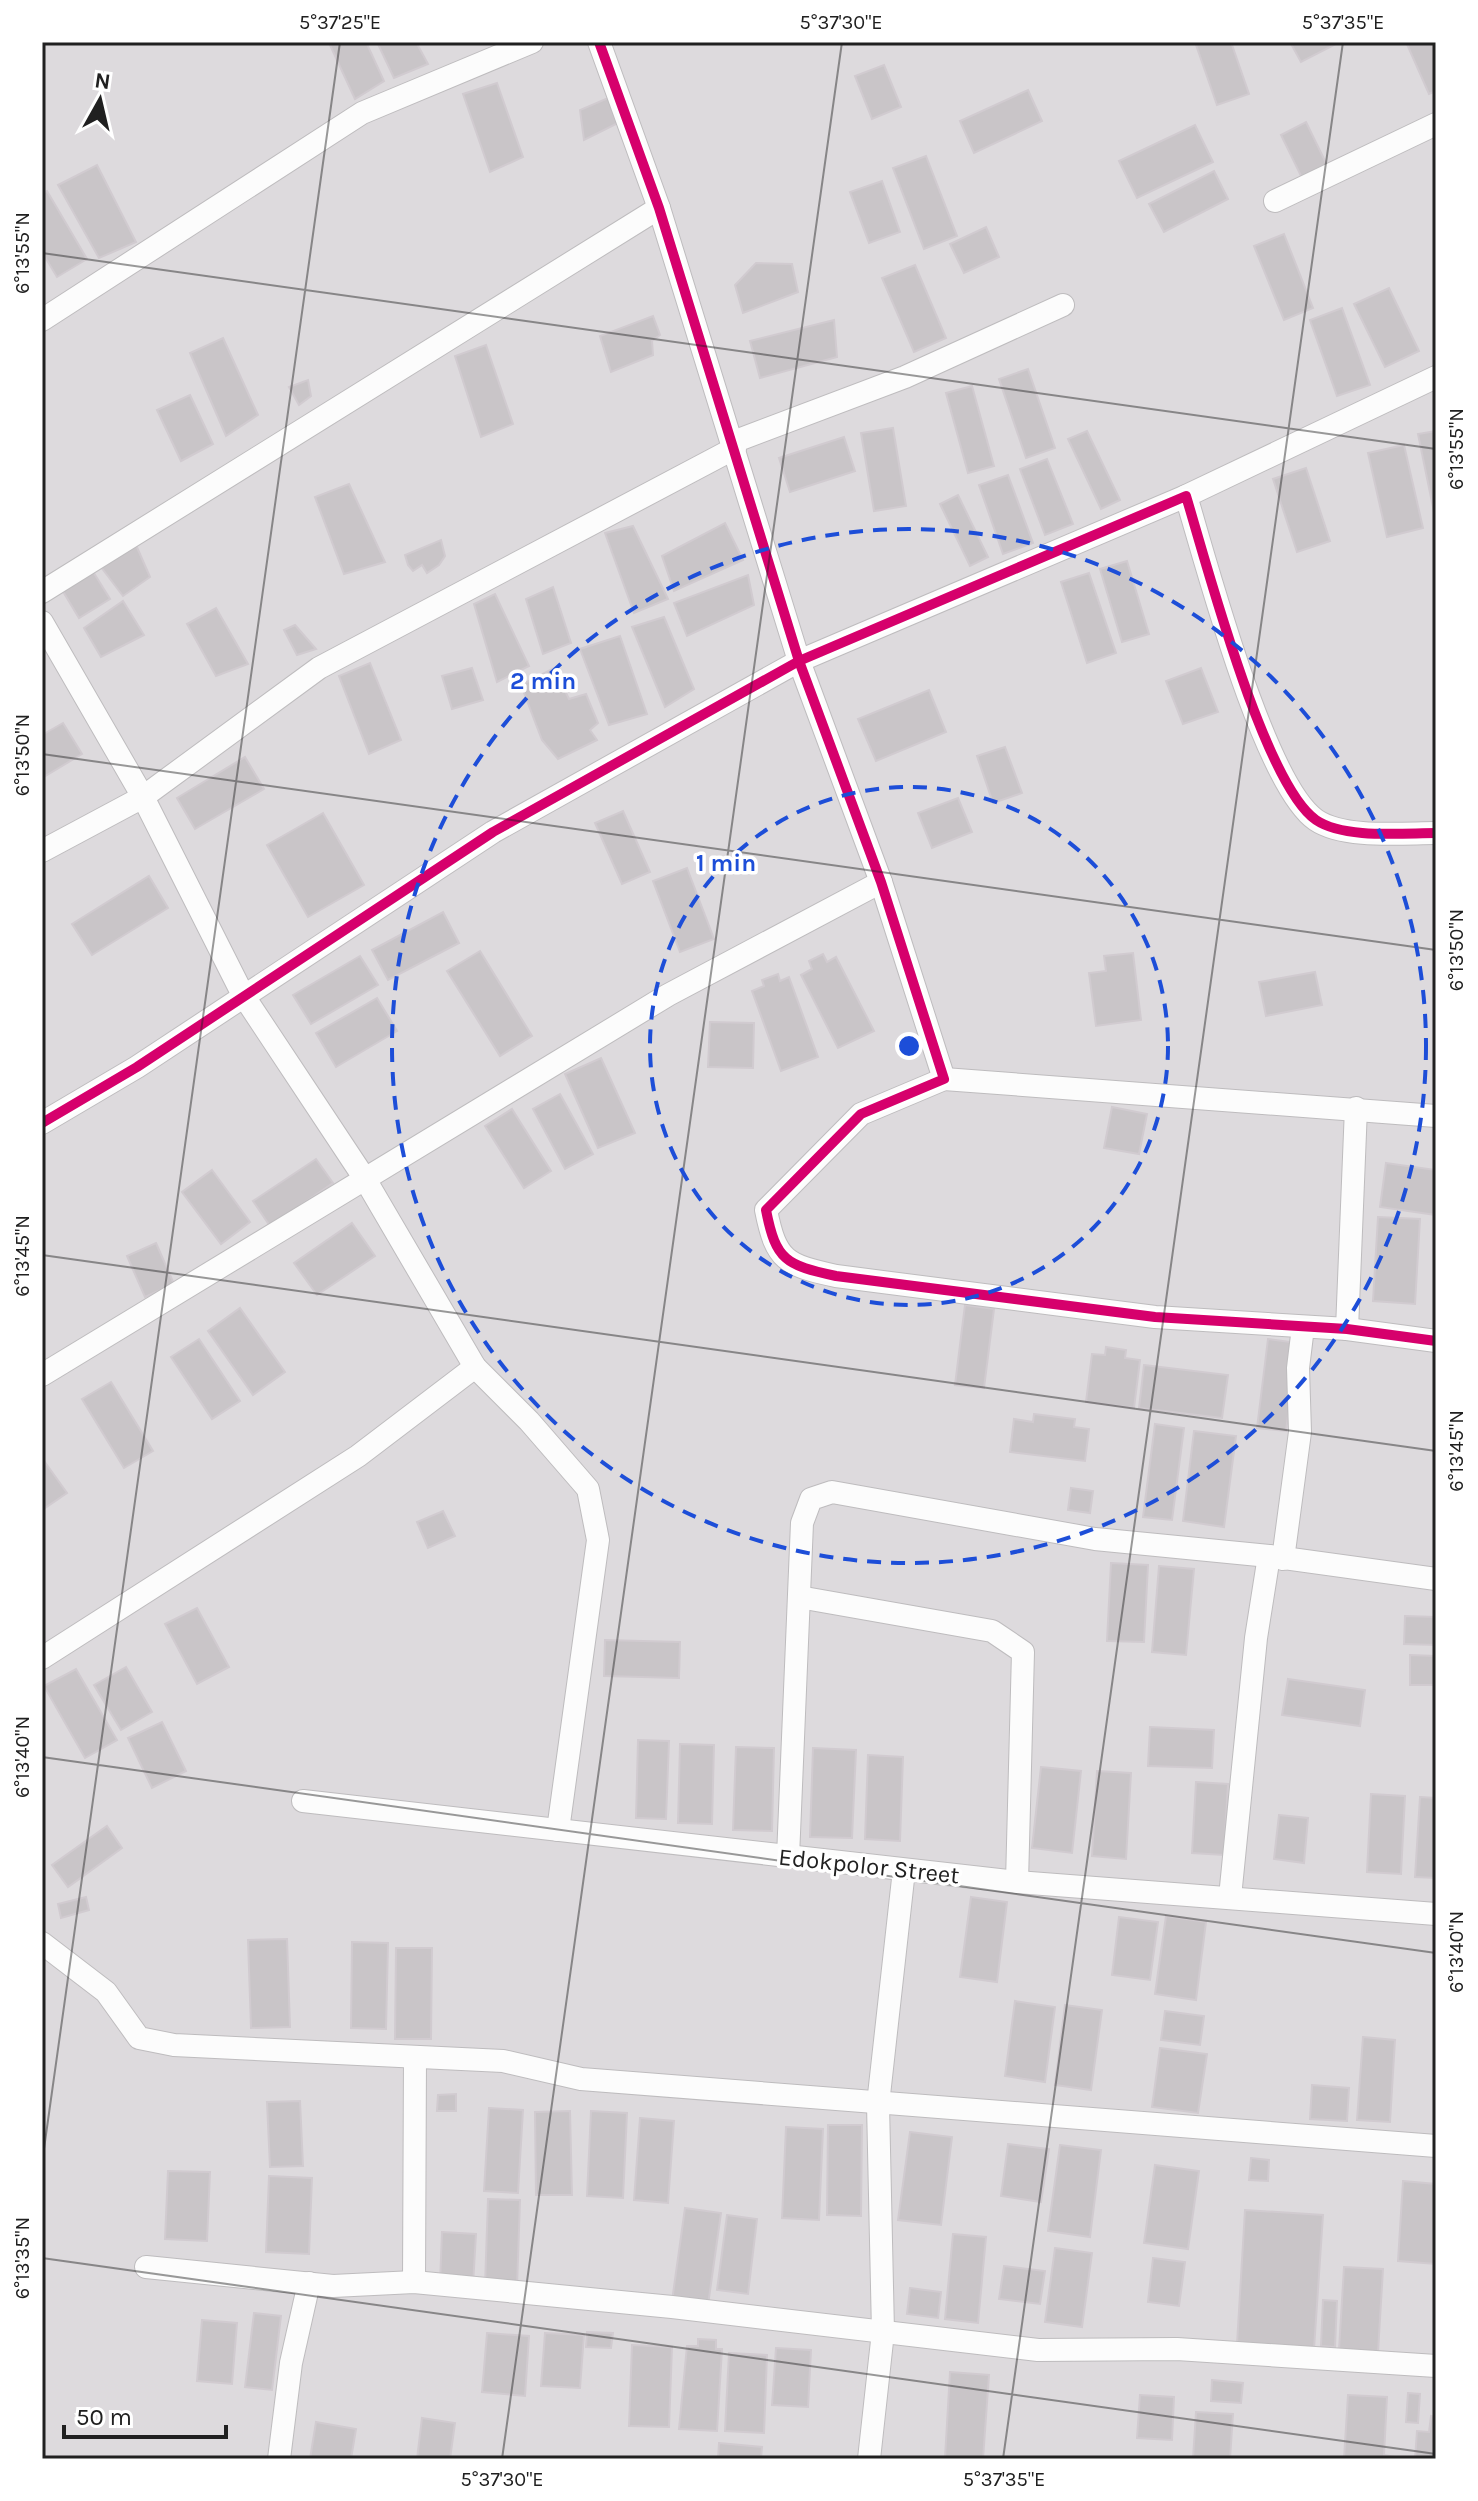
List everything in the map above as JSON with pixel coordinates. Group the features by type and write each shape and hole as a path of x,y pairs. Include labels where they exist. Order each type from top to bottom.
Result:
{"street":[{"path":"42,320 362,113 532,42"},
{"path":"599,42 659,208 799,661 881,882 944,1079"},
{"path":"1275,201 1436,124"},
{"path":"42,592 659,208"},
{"path":"42,851 143,797 319,668 734,445 905,377 1063,305"},
{"path":"42,1123 137,1067 493,832 799,661 1186,496 1436,377"},
{"path":"1186,496 1235,658 1283,779 1316,820 1353,832 1436,833"},
{"path":"42,622 143,797 243,995 365,1179 475,1367 529,1421 588,1489 598,1540 558,1830"},
{"path":"42,1375 668,995 881,882"},
{"path":"1436,1116 944,1079 861,1114 766,1210 773,1246 799,1268 836,1276 1155,1317 1347,1329 1436,1341"},
{"path":"1347,1329 1356,1108"},
{"path":"1230,1897 1256,1638 1276,1557 1300,1432 1298,1368 1303,1327"},
{"path":"42,1658 358,1456 475,1367"},
{"path":"788,1857 802,1523 811,1499 832,1492 1095,1539 1276,1557 1436,1579"},
{"path":"799,1597 992,1631 1023,1652 1017,1882"},
{"name":"Edokpolor Street","path":"303,1801 1017,1882 1436,1914"},
{"path":"869,2459 883,2332 878,2104 904,1870"},
{"path":"42,1943 106,1992 139,2038 174,2045 503,2061 581,2079 1436,2146"},
{"path":"414,2282 415,2057"},
{"path":"146,2267 309,2283 414,2282 1038,2350 1177,2349 1436,2366"},
{"path":"279,2459 291,2363 309,2283"}],"shaded area":[{"path":"42,42 1436,42 1436,2459 42,2459"}],"building":[{"path":"366,42 384,81 355,99 329,43"},
{"path":"377,42 416,42 428,64 394,78"},
{"path":"1195,42 1231,42 1249,94 1217,105"},
{"path":"1290,42 1338,42 1338,43 1301,62"},
{"path":"1406,42 1436,42 1436,91 1429,94"},
{"path":"884,65 901,107 872,119 855,76"},
{"path":"497,83 523,157 490,172 463,94"},
{"path":"1028,90 1042,121 974,153 960,121"},
{"path":"608,98 618,123 584,140 580,110"},
{"path":"1306,122 1327,165 1302,178 1281,135"},
{"path":"1195,125 1213,162 1137,198 1119,161"},
{"path":"926,156 957,236 924,249 893,168"},
{"path":"97,165 136,242 99,258 58,185"},
{"path":"1214,171 1228,199 1164,232 1149,204"},
{"path":"882,181 900,232 869,243 850,192"},
{"path":"47,191 87,259 57,277 42,252 42,193"},
{"path":"986,227 999,257 964,273 950,244"},
{"path":"1284,234 1313,308 1284,320 1254,246"},
{"path":"756,263 792,264 798,292 743,313 735,285"},
{"path":"915,265 946,338 914,352 882,278"},
{"path":"1389,288 1419,351 1385,367 1354,304"},
{"path":"1342,308 1370,385 1337,396 1310,320"},
{"path":"653,316 660,335 652,341 653,355 611,372 600,336"},
{"path":"834,320 837,357 760,378 750,341"},
{"path":"223,338 258,415 226,436 190,353"},
{"path":"486,345 513,424 481,437 455,356"},
{"path":"1028,369 1055,448 1026,458 999,379"},
{"path":"308,380 311,396 299,405 289,387"},
{"path":"972,386 994,466 968,473 946,393"},
{"path":"190,395 213,444 181,461 157,410"},
{"path":"893,428 906,506 874,511 861,433"},
{"path":"1087,431 1120,500 1101,509 1068,439"},
{"path":"1436,431 1436,522 1418,434"},
{"path":"844,437 855,471 790,492 779,458"},
{"path":"1404,445 1423,528 1387,537 1368,453"},
{"path":"1047,459 1073,524 1045,535 1020,469"},
{"path":"1306,468 1330,541 1297,552 1273,479"},
{"path":"1008,475 1033,543 1003,554 979,485"},
{"path":"349,484 385,562 344,574 315,497"},
{"path":"958,495 988,557 970,566 940,504"},
{"path":"725,523 743,560 674,591 662,556"},
{"path":"633,526 668,599 634,613 605,533"},
{"path":"441,540 445,556 439,565 427,573 422,565 413,571 405,555"},
{"path":"136,545 150,577 123,596 101,567"},
{"path":"1127,561 1149,634 1122,642 1100,569"},
{"path":"92,570 110,599 79,618 61,588"},
{"path":"1089,573 1116,653 1087,663 1061,582"},
{"path":"748,575 754,605 687,636 674,603"},
{"path":"553,587 571,643 543,654 526,599"},
{"path":"495,594 529,666 497,682 474,604"},
{"path":"123,601 144,635 101,657 84,628"},
{"path":"216,608 248,664 216,676 187,624"},
{"path":"664,617 694,689 665,707 632,627"},
{"path":"295,625 316,649 297,655 284,630"},
{"path":"620,636 647,714 609,725 580,649"},
{"path":"370,663 401,740 369,754 339,676"},
{"path":"472,668 483,700 452,709 442,676"},
{"path":"554,668 569,699 586,694 598,723 590,730 597,740 558,759 542,740 521,685"},
{"path":"1201,668 1218,712 1183,724 1166,681"},
{"path":"929,690 946,732 876,761 858,719"},
{"path":"63,723 82,754 42,778 42,735"},
{"path":"1005,747 1022,793 993,803 977,756"},
{"path":"245,757 264,789 195,829 177,798"},
{"path":"958,798 972,832 932,848 918,813"},
{"path":"623,811 650,872 622,884 595,823"},
{"path":"323,813 364,885 308,917 267,845"},
{"path":"687,868 714,939 680,952 653,881"},
{"path":"149,876 168,908 92,955 72,924"},
{"path":"443,912 459,943 388,980 372,950"},
{"path":"480,951 532,1036 500,1056 447,971"},
{"path":"1133,953 1141,1020 1096,1026 1089,973 1106,971 1104,956"},
{"path":"823,954 827,962 836,957 874,1031 838,1048 801,975 812,969 809,961"},
{"path":"360,956 378,985 311,1024 293,995"},
{"path":"1315,972 1322,1005 1266,1016 1259,982"},
{"path":"778,974 780,981 789,977 818,1057 781,1071 752,991 764,986 762,980"},
{"path":"377,998 397,1031 336,1067 316,1033"},
{"path":"710,1022 754,1023 753,1068 708,1067"},
{"path":"601,1058 635,1133 598,1148 565,1074"},
{"path":"560,1094 593,1154 565,1169 533,1109"},
{"path":"1112,1107 1147,1114 1139,1154 1104,1148"},
{"path":"512,1109 551,1171 524,1188 485,1126"},
{"path":"316,1159 333,1183 270,1226 253,1201"},
{"path":"1386,1163 1436,1170 1436,1215 1380,1207"},
{"path":"212,1170 250,1222 221,1244 182,1192"},
{"path":"1378,1217 1420,1219 1415,1304 1373,1301"},
{"path":"352,1223 375,1256 317,1295 294,1263"},
{"path":"156,1243 174,1284 145,1297 127,1256"},
{"path":"965,1305 994,1309 984,1388 955,1385"},
{"path":"240,1308 285,1372 253,1395 208,1331"},
{"path":"199,1339 240,1401 212,1419 171,1357"},
{"path":"1268,1339 1298,1343 1286,1431 1257,1428"},
{"path":"1106,1347 1126,1350 1125,1358 1140,1360 1134,1408 1086,1402 1092,1354 1105,1355"},
{"path":"1144,1365 1228,1375 1222,1418 1139,1408"},
{"path":"111,1382 153,1451 124,1468 82,1399"},
{"path":"1034,1414 1075,1419 1074,1427 1089,1429 1085,1461 1010,1452 1014,1419 1033,1422"},
{"path":"1155,1424 1184,1428 1172,1520 1143,1517"},
{"path":"1194,1431 1236,1436 1224,1527 1183,1521"},
{"path":"42,1458 67,1493 42,1510"},
{"path":"1071,1488 1093,1491 1090,1513 1068,1510"},
{"path":"443,1511 455,1536 428,1548 417,1522"},
{"path":"1111,1563 1148,1565 1144,1642 1107,1641"},
{"path":"1159,1566 1194,1569 1186,1655 1152,1652"},
{"path":"197,1608 229,1667 197,1684 165,1624"},
{"path":"1405,1616 1436,1617 1436,1645 1404,1644"},
{"path":"605,1640 680,1642 679,1678 604,1676"},
{"path":"1410,1655 1436,1656 1436,1685 1410,1685"},
{"path":"126,1667 152,1712 121,1730 94,1685"},
{"path":"76,1669 117,1740 85,1758 44,1686"},
{"path":"1288,1679 1365,1690 1360,1726 1282,1715"},
{"path":"162,1722 186,1771 152,1788 128,1738"},
{"path":"1150,1727 1214,1730 1212,1768 1148,1766"},
{"path":"638,1740 669,1741 666,1819 636,1818"},
{"path":"680,1744 714,1745 712,1824 678,1823"},
{"path":"736,1747 774,1748 772,1831 733,1830"},
{"path":"813,1748 856,1750 852,1838 810,1837"},
{"path":"868,1755 903,1757 900,1841 865,1839"},
{"path":"1041,1767 1081,1771 1072,1853 1032,1848"},
{"path":"1097,1771 1131,1773 1126,1859 1092,1856"},
{"path":"1196,1782 1228,1784 1224,1855 1192,1853"},
{"path":"1371,1794 1405,1796 1401,1874 1367,1872"},
{"path":"1420,1797 1436,1798 1436,1878 1415,1877"},
{"path":"1279,1815 1308,1818 1304,1863 1274,1859"},
{"path":"107,1826 122,1848 68,1887 52,1865"},
{"path":"86,1897 89,1910 61,1918 58,1904"},
{"path":"971,1897 1007,1902 997,1982 960,1977"},
{"path":"1166,1916 1206,1922 1196,2000 1155,1994"},
{"path":"1119,1917 1158,1922 1150,1980 1112,1975"},
{"path":"287,1939 290,2027 251,2028 248,1940"},
{"path":"352,1942 388,1943 386,2029 351,2028"},
{"path":"396,1948 432,1948 431,2039 395,2039"},
{"path":"1015,2001 1055,2007 1045,2082 1005,2076"},
{"path":"1065,2005 1102,2010 1091,2090 1055,2085"},
{"path":"1165,2011 1204,2016 1200,2045 1161,2040"},
{"path":"1363,2037 1395,2040 1390,2122 1357,2120"},
{"path":"1160,2048 1207,2054 1198,2113 1152,2107"},
{"path":"1312,2085 1349,2088 1347,2121 1310,2119"},
{"path":"456,2094 456,2111 437,2111 438,2095"},
{"path":"300,2101 303,2166 270,2167 267,2102"},
{"path":"489,2108 523,2110 518,2193 484,2191"},
{"path":"570,2111 572,2195 536,2195 535,2112"},
{"path":"591,2111 627,2113 623,2198 587,2196"},
{"path":"640,2118 674,2121 668,2203 634,2200"},
{"path":"828,2125 862,2125 861,2216 827,2215"},
{"path":"786,2127 823,2129 819,2220 782,2218"},
{"path":"910,2132 952,2137 941,2225 898,2220"},
{"path":"1008,2144 1049,2149 1041,2202 1001,2196"},
{"path":"1060,2145 1101,2150 1090,2237 1048,2231"},
{"path":"1251,2158 1269,2160 1268,2181 1249,2180"},
{"path":"1155,2165 1199,2171 1188,2249 1144,2243"},
{"path":"168,2171 210,2172 207,2241 165,2239"},
{"path":"269,2176 312,2178 309,2254 266,2252"},
{"path":"1403,2181 1436,2184 1436,2264 1398,2261"},
{"path":"488,2199 520,2200 517,2287 485,2286"},
{"path":"685,2208 721,2213 708,2305 672,2301"},
{"path":"1245,2210 1323,2215 1314,2349 1237,2344"},
{"path":"727,2215 757,2219 748,2294 717,2290"},
{"path":"442,2232 476,2234 473,2285 440,2283"},
{"path":"953,2234 986,2237 978,2323 945,2319"},
{"path":"1055,2248 1092,2253 1082,2327 1045,2322"},
{"path":"1153,2258 1185,2262 1179,2306 1148,2302"},
{"path":"1004,2266 1045,2271 1040,2304 999,2299"},
{"path":"1344,2267 1383,2269 1378,2352 1339,2350"},
{"path":"910,2288 941,2292 938,2318 907,2314"},
{"path":"1323,2300 1337,2301 1335,2347 1321,2346"},
{"path":"254,2313 281,2316 272,2390 245,2387"},
{"path":"202,2320 237,2323 232,2384 197,2381"},
{"path":"587,2332 613,2333 611,2348 586,2347"},
{"path":"487,2333 529,2336 525,2396 482,2392"},
{"path":"545,2333 584,2335 580,2388 541,2386"},
{"path":"698,2339 716,2340 716,2349 722,2349 717,2431 679,2429 687,2346 698,2346"},
{"path":"632,2345 672,2347 669,2427 629,2426"},
{"path":"776,2348 811,2350 808,2407 772,2405"},
{"path":"729,2353 767,2355 764,2433 725,2431"},
{"path":"950,2372 989,2375 983,2459 945,2458"},
{"path":"1212,2380 1243,2383 1241,2403 1211,2401"},
{"path":"1408,2393 1420,2394 1418,2423 1406,2422"},
{"path":"1140,2395 1174,2397 1172,2440 1137,2438"},
{"path":"1348,2395 1387,2397 1384,2455 1405,2459 1344,2459"},
{"path":"1196,2412 1233,2414 1230,2459 1193,2459"},
{"path":"1431,2416 1436,2417 1436,2459 1415,2459 1417,2431 1429,2432"},
{"path":"422,2418 455,2423 450,2459 417,2459"},
{"path":"316,2422 356,2429 351,2459 310,2459"},
{"path":"719,2443 762,2447 761,2459 718,2459"}],"cycle path":[{"path":"599,42 659,208 799,661 881,882 944,1079 861,1114 766,1210 779,1250 795,1264 836,1276 1155,1317 1347,1329 1436,1341"},
{"path":"42,1123 137,1067 493,832 799,661 1186,496 1222,618 1257,719 1296,798 1316,820 1342,830 1374,834 1436,833"}]}
